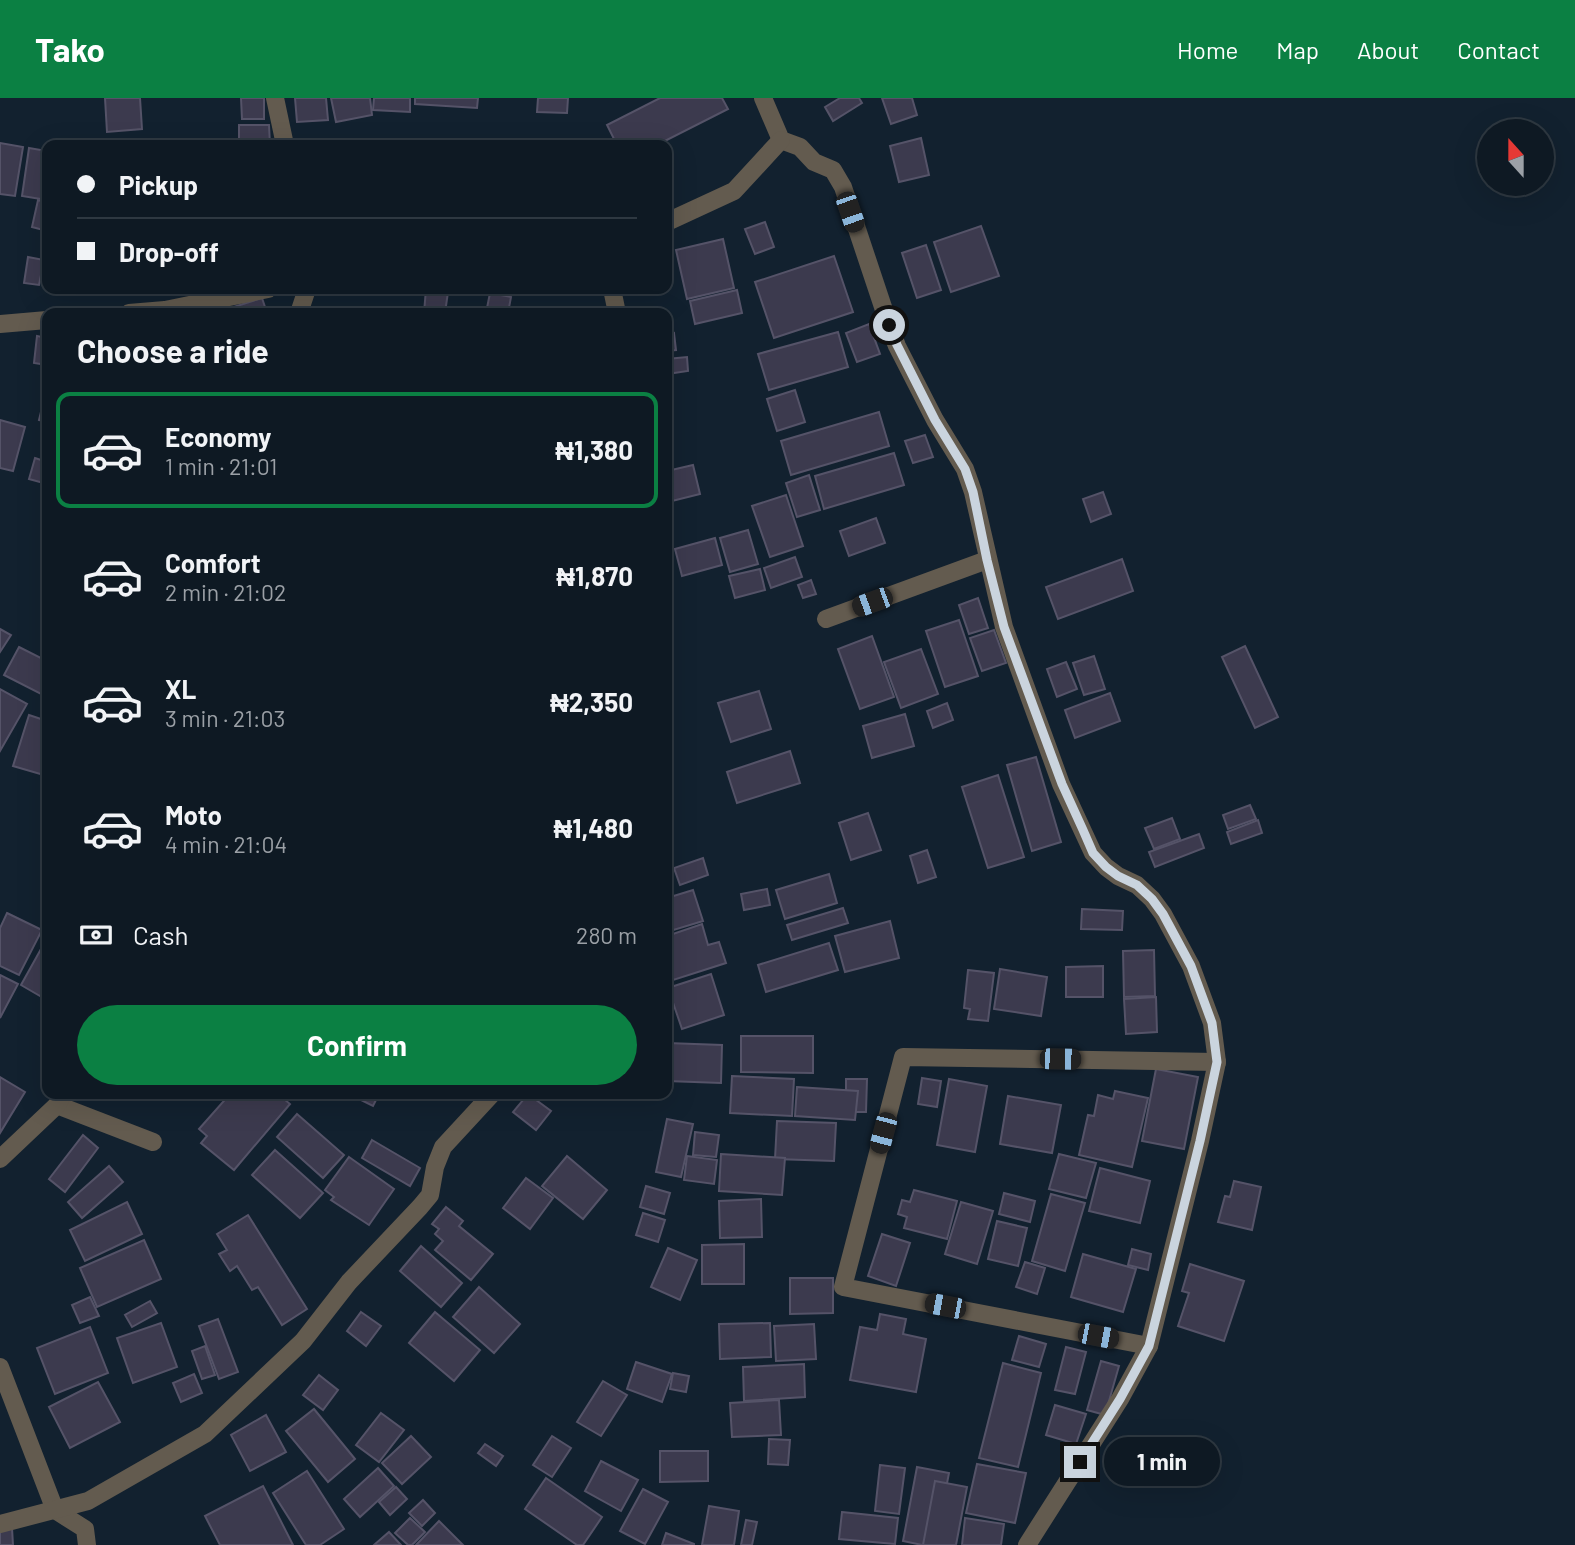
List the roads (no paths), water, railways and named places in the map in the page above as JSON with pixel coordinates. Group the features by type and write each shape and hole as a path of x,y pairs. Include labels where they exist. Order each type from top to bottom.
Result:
{"street":[{"path":"275,98 284,140"},
{"path":"763,98 781,140 800,147 814,162 833,170 843,187 897,345 935,420 965,469 973,492 1004,627 1062,784 1093,853 1118,876 1137,885 1163,914 1191,966 1212,1023 1217,1062 1149,1346 1120,1399 1027,1545"},
{"path":"672,220 734,191 781,140"},
{"path":"175,308 243,294"},
{"path":"0,324 42,320"},
{"path":"827,619 987,560"},
{"path":"1149,1346 844,1287 903,1057 1217,1062"},
{"path":"0,1159 60,1099 153,1142"},
{"path":"0,1524 88,1501 205,1434 303,1340 349,1282 419,1207 429,1195 443,1147 487,1099"},
{"path":"0,1367 55,1510 85,1529 87,1545"}]}
